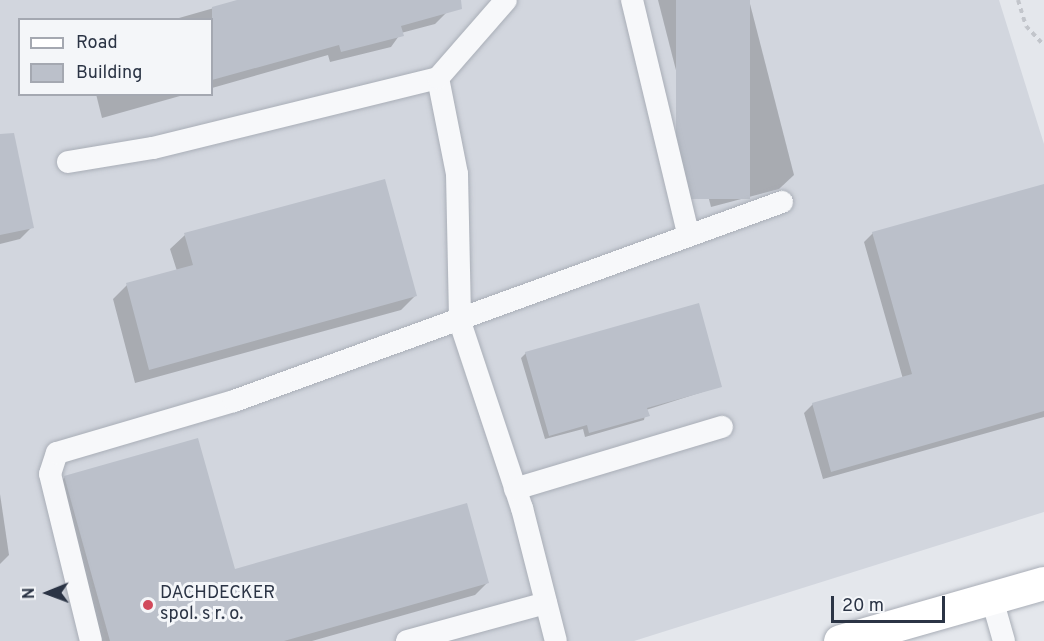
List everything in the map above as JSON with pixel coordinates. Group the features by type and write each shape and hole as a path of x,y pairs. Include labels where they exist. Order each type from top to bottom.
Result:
{"main road":[{"path":"840,641 1044,583"}],"lane":[{"path":"69,162 153,148 438,78 506,0"},
{"path":"632,0 688,234"},
{"path":"438,78 457,174 460,322 515,489 556,641"},
{"path":"91,641 50,474 52,458 65,450 234,401 460,322 688,234 782,202"},
{"path":"515,489 722,427"},
{"path":"992,598 1004,641"},
{"path":"407,641 546,603"}],"path":[{"path":"1018,0 1026,26 1044,45"}],"shaded area":[{"path":"0,0 999,0 1044,144 1044,512 634,641 0,641"}],"building":[{"path":"237,0 461,0 462,9 401,26 404,36 341,52 339,45 213,80 212,7"},
{"path":"676,0 750,0 750,199 676,199"},
{"path":"14,133 34,228 0,235 0,134"},
{"path":"385,179 417,296 149,370 126,283 193,265 184,233"},
{"path":"1044,184 1044,411 831,472 812,403 912,374 872,232"},
{"path":"699,303 722,387 647,408 650,416 589,433 587,425 549,436 525,352"},
{"path":"198,438 235,569 467,503 489,583 284,641 110,641 64,476"}],"place":[{"name":"DACHDECKER spol. s r. o.","path":"148,605"}]}
